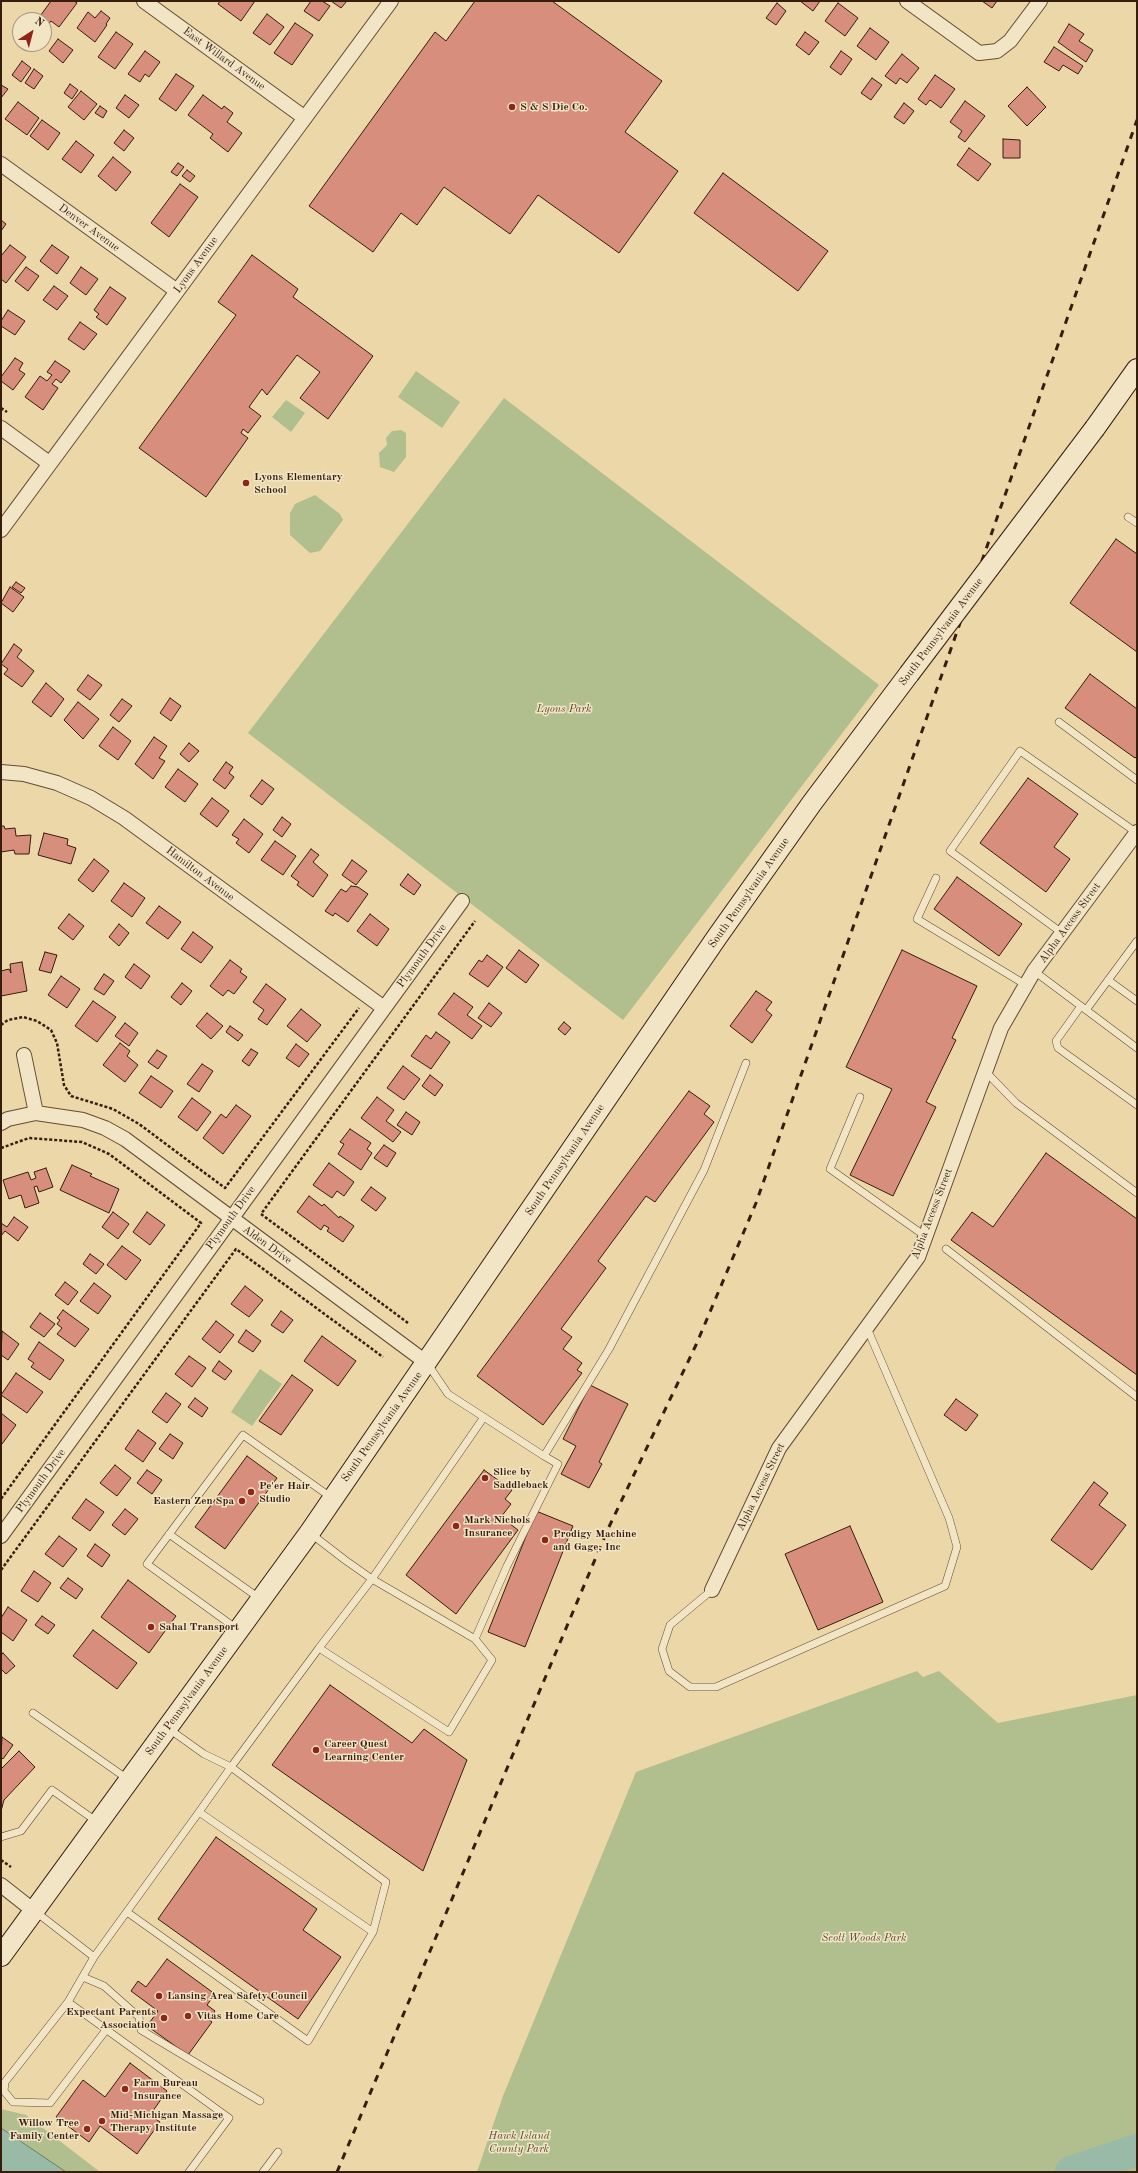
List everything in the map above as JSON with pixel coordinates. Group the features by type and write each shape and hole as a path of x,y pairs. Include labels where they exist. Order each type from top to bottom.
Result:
{"main road":[{"name":"South Pennsylvania Avenue","path":"1,1956 310,1532 717,937 812,803 1095,428 1137,369"}],"street":[{"name":"East Willard Avenue","path":"144,1 305,118"},
{"name":"Lyons Avenue","path":"1,530 390,1"},
{"path":"908,1 979,53 996,51 1010,41 1040,1"},
{"name":"Denver Avenue","path":"1,164 177,291"},
{"path":"1,428 49,463"},
{"name":"Hamilton Avenue","path":"1,772 24,774 57,783 91,798 124,818 384,1008"},
{"name":"Alpha Access Street","path":"712,1590 779,1448 918,1256 1001,1028 1034,972 1137,833"},
{"name":"Plymouth Drive","path":"1,1536 462,901"},
{"path":"24,1055 36,1113"},
{"name":"Alden Drive","path":"1,1123 8,1119 36,1113 83,1120 105,1128 125,1140 427,1363"},
{"path":"1,1885 34,1911"}],"lane":[{"path":"1128,516 1137,523"},
{"path":"1059,722 1137,780"},
{"path":"1062,933 950,851 1020,751 1137,833"},
{"path":"936,878 917,919 1026,985"},
{"path":"1137,941 1108,980 1056,1041 1058,1048 1137,1105"},
{"path":"1034,972 1137,1048"},
{"path":"1108,980 1137,1001"},
{"path":"544,1456 608,1349 704,1170 746,1062"},
{"path":"985,1071 1016,1103 1137,1193"},
{"path":"860,1097 830,1169 925,1236"},
{"path":"946,1249 1137,1397"},
{"path":"712,1590 670,1625 662,1649 669,1671 690,1687 716,1687 945,1586 957,1547 949,1518 867,1328"},
{"path":"427,1363 448,1394 558,1464 507,1566 475,1639"},
{"path":"106,2030 50,2103 13,2102 4,2091 5,2082 68,2002 94,1957 231,1767 372,1579 484,1417"},
{"path":"238,1631 147,1564 243,1435 333,1498"},
{"path":"310,1532 372,1579 475,1639 492,1660 449,1732 320,1648"},
{"path":"169,1534 261,1600"},
{"path":"33,1713 129,1780"},
{"path":"127,1912 308,2040 373,1932 386,1882 231,1767 204,1754 167,1727"},
{"path":"1,1837 20,1831 52,1790 98,1822"},
{"path":"199,1812 373,1932"},
{"path":"34,1911 94,1957"},
{"path":"83,1977 104,1986 139,2017 141,2030 260,2101"},
{"path":"68,2002 229,2118 189,2172"},
{"path":"263,2172 278,2152"}],"path":[{"path":"1,408 12,416"},
{"path":"408,1323 260,1214 475,921"},
{"path":"1,1025 8,1020 23,1017 37,1021 51,1030 58,1043 64,1085 71,1096 113,1109 139,1124 225,1188 367,996"},
{"path":"1,1148 29,1138 82,1142 109,1154 201,1223 1,1499"},
{"path":"1,1570 236,1249 382,1357"},
{"path":"1,1860 11,1867"}],"green space":[{"path":"416,371 460,402 442,428 398,397"},
{"name":"Lyons Park","path":"504,398 879,685 623,1020 248,733"},
{"path":"286,400 305,413 291,432 272,417"},
{"path":"401,430 406,433 406,457 394,472 380,467 379,453 387,445 386,438 392,431"},
{"path":"315,495 340,514 343,520 320,551 310,553 290,535 290,513 295,504"},
{"path":"260,1369 282,1384 252,1426 231,1412"},
{"name":"Scott Woods Park","path":"917,1671 923,1677 939,1671 998,1723 1137,1695 1137,2172 477,2172 503,2096 636,1772"},
{"path":"1,2109 26,2115 100,2172 1,2172"}],"shaded area":[{"path":"1,2128 66,2172 1,2172"}],"building":[{"path":"51,1 74,1 77,3 59,27 52,22 52,12 43,12"},
{"path":"220,1 255,1 241,21 218,4"},
{"path":"311,1 322,1 330,6 319,21 304,11"},
{"path":"331,1 347,1 341,8"},
{"name":"S & S Die Co.","path":"475,1 552,1 662,81 625,132 678,171 619,253 538,195 510,234 444,187 417,225 401,213 373,252 309,206 435,32 446,41"},
{"path":"800,1 820,1 813,11"},
{"path":"982,1 997,1 992,8"},
{"path":"777,3 786,11 776,25 766,18"},
{"path":"838,3 858,18 845,36 825,21"},
{"path":"101,11 110,18 95,42 77,28 88,12 95,18"},
{"path":"267,14 284,27 270,45 253,33"},
{"path":"295,23 313,35 292,65 274,53"},
{"path":"1069,24 1084,34 1079,41 1093,50 1086,62 1058,42"},
{"path":"870,28 889,42 876,60 857,46"},
{"path":"116,32 133,44 115,69 98,57"},
{"path":"805,32 819,42 809,55 796,45"},
{"path":"58,39 73,50 63,63 50,52 52,52 52,47"},
{"path":"1054,47 1083,66 1078,74 1063,65 1059,71 1044,62"},
{"path":"145,51 160,62 149,77 145,74 140,82 128,74"},
{"path":"841,51 852,59 841,75 830,67"},
{"path":"902,54 919,68 907,83 900,78 896,84 885,76"},
{"path":"22,61 31,68 21,82 12,75"},
{"path":"34,69 43,76 34,89 25,83"},
{"path":"176,74 194,86 176,111 159,99"},
{"path":"935,75 955,89 941,108 930,100 926,105 918,99"},
{"path":"872,78 882,85 871,100 861,93"},
{"path":"70,84 78,90 72,99 64,93"},
{"path":"1,85 8,89 1,98"},
{"path":"1027,87 1046,107 1027,126 1008,106"},
{"path":"81,91 97,104 84,120 68,107"},
{"path":"125,95 139,105 129,118 116,108"},
{"path":"203,95 222,109 224,106 233,113 227,122 242,133 228,152 210,138 213,134 188,115"},
{"path":"965,101 985,116 965,142 958,137 962,131 950,122"},
{"path":"18,102 39,118 27,135 5,119"},
{"path":"904,103 914,111 904,124 894,117"},
{"path":"100,106 107,111 103,118 95,113"},
{"path":"42,120 60,133 48,150 30,136"},
{"path":"124,130 134,138 124,151 114,143"},
{"path":"1003,139 1020,140 1020,158 1003,158"},
{"path":"76,141 94,155 81,173 62,159"},
{"path":"969,148 991,164 978,181 957,165"},
{"path":"113,157 131,172 116,191 98,176"},
{"path":"178,163 184,167 177,176 171,172"},
{"path":"187,170 195,176 190,182 182,176"},
{"path":"723,173 828,251 798,291 694,213"},
{"path":"180,184 198,197 169,237 151,223"},
{"path":"1,220 6,224 1,231"},
{"path":"10,245 26,257 6,283 1,279 1,256"},
{"path":"52,245 69,257 57,274 40,261"},
{"path":"252,255 298,289 293,297 373,356 328,419 300,398 320,372 297,355 267,395 262,389 249,407 261,416 248,433 243,429 241,433 248,438 206,497 139,448 236,315 218,302"},
{"path":"26,267 39,276 28,291 15,281"},
{"path":"81,267 98,279 86,295 70,283"},
{"path":"54,286 68,296 57,310 43,300"},
{"path":"110,287 126,298 107,325 96,317 99,314 94,310"},
{"path":"8,310 25,321 15,335 1,326 1,321"},
{"path":"80,322 97,334 84,350 68,339"},
{"path":"15,358 23,363 19,370 25,374 13,390 1,381 1,377"},
{"path":"55,361 70,371 61,383 56,379 52,384 58,388 43,410 25,397 40,376 47,381 52,375 47,372"},
{"path":"1116,539 1137,554 1137,652 1070,603"},
{"path":"16,582 25,588 21,593 12,587"},
{"path":"10,587 24,597 13,612 1,603"},
{"path":"14,644 22,650 17,657 34,671 22,687 4,674 8,669 1,664"},
{"path":"1090,674 1137,709 1137,756 1135,758 1065,708"},
{"path":"88,675 102,685 90,700 77,690"},
{"path":"46,683 64,699 51,717 32,702"},
{"path":"170,698 181,706 171,721 160,713"},
{"path":"122,699 132,706 119,722 110,715"},
{"path":"78,702 99,719 83,739 64,720"},
{"path":"113,727 131,741 118,760 99,746"},
{"path":"154,737 167,746 159,758 165,761 153,779 135,764"},
{"path":"189,743 199,751 189,762 180,754"},
{"path":"226,762 233,767 229,773 234,777 225,789 213,780"},
{"path":"178,769 198,784 185,802 165,787"},
{"path":"1028,778 1078,814 1054,847 1070,859 1046,892 980,843"},
{"path":"262,780 274,789 262,805 250,796"},
{"path":"212,798 229,811 217,827 200,814"},
{"path":"282,817 291,824 282,837 273,830"},
{"path":"244,819 263,834 249,853 236,843 239,839 232,835"},
{"path":"1,826 4,826 5,829 15,828 16,836 31,835 29,854 15,854 14,850 1,852"},
{"path":"44,833 68,839 67,845 76,848 71,864 38,855"},
{"path":"275,841 296,856 283,875 261,860"},
{"path":"311,849 319,855 313,862 328,875 313,897 297,885 299,882 291,876"},
{"path":"94,859 109,871 93,892 78,880"},
{"path":"352,860 367,871 356,885 342,875"},
{"path":"408,874 421,885 414,895 400,885"},
{"path":"957,877 1022,924 999,956 934,909"},
{"path":"124,883 145,898 132,917 111,901"},
{"path":"351,886 358,887 368,894 348,922 335,913 333,916 325,911 341,889 346,892"},
{"path":"159,906 181,922 168,939 146,923"},
{"path":"69,914 84,926 73,940 58,928"},
{"path":"370,914 389,929 377,946 357,931"},
{"path":"119,924 129,933 119,946 109,937"},
{"path":"193,932 213,947 201,963 181,949"},
{"path":"519,950 539,965 526,983 506,968"},
{"path":"902,950 977,986 952,1038 956,1040 926,1102 936,1107 893,1196 850,1175 892,1089 846,1067"},
{"path":"45,952 57,955 51,973 39,970"},
{"path":"487,955 503,967 488,987 469,974 479,960 482,962"},
{"path":"230,960 242,969 240,972 247,977 234,994 228,990 223,996 210,986"},
{"path":"22,962 27,991 1,996 1,971 9,969 11,973 10,964"},
{"path":"134,964 150,976 141,989 125,977"},
{"path":"104,974 114,981 104,995 94,989"},
{"path":"61,976 80,989 67,1008 48,995"},
{"path":"182,983 192,991 181,1005 171,997"},
{"path":"266,984 286,999 267,1025 258,1019 264,1010 253,1002"},
{"path":"756,991 772,1002 766,1010 772,1015 752,1043 730,1026"},
{"path":"454,993 473,1007 467,1015 482,1026 472,1039 438,1014"},
{"path":"93,1001 116,1017 97,1042 75,1026"},
{"path":"489,1003 502,1013 491,1027 478,1018"},
{"path":"301,1009 321,1025 307,1042 287,1026"},
{"path":"207,1013 223,1026 211,1039 196,1026"},
{"path":"564,1022 571,1028 565,1035 558,1029"},
{"path":"125,1023 138,1033 129,1046 115,1036"},
{"path":"230,1026 243,1035 238,1041 226,1032"},
{"path":"436,1032 450,1042 431,1069 411,1056 426,1035 431,1039"},
{"path":"120,1043 130,1051 127,1056 138,1065 125,1082 103,1065"},
{"path":"296,1044 309,1054 299,1067 286,1058"},
{"path":"251,1049 258,1053 249,1066 242,1061"},
{"path":"157,1050 167,1056 158,1069 148,1062"},
{"path":"202,1064 213,1071 199,1092 187,1084"},
{"path":"403,1066 420,1079 404,1100 387,1088"},
{"path":"430,1075 443,1085 435,1096 422,1086"},
{"path":"151,1076 173,1091 161,1108 139,1093"},
{"path":"689,1091 710,1106 704,1114 714,1122 655,1202 646,1196 598,1261 606,1268 561,1329 572,1337 563,1349 582,1363 577,1370 582,1373 543,1425 477,1376"},
{"path":"377,1097 394,1110 386,1121 401,1132 393,1142 361,1118"},
{"path":"192,1098 211,1112 197,1131 178,1117"},
{"path":"236,1105 251,1116 223,1154 203,1138 221,1114 226,1118"},
{"path":"406,1112 420,1122 412,1135 397,1125"},
{"path":"350,1129 371,1143 367,1149 372,1153 361,1170 338,1154 344,1144 340,1142"},
{"path":"384,1145 396,1153 387,1167 374,1158"},
{"path":"1046,1153 1137,1219 1137,1375 951,1240 972,1212 993,1227"},
{"path":"329,1163 354,1182 344,1196 337,1191 332,1198 313,1185"},
{"path":"72,1165 92,1174 90,1176 119,1189 109,1213 60,1190"},
{"path":"46,1168 53,1187 39,1192 37,1186 34,1187 39,1203 25,1208 21,1195 9,1199 3,1180 28,1172 31,1180 36,1178 34,1172"},
{"path":"371,1187 386,1198 376,1211 361,1200"},
{"path":"309,1196 322,1206 324,1204 339,1218 340,1216 354,1226 343,1242 327,1231 329,1228 324,1225 321,1230 297,1212"},
{"path":"113,1212 129,1224 118,1239 102,1227"},
{"path":"147,1212 165,1225 150,1245 133,1232"},
{"path":"14,1217 28,1227 18,1241 5,1231 1,1236 1,1223 7,1227"},
{"path":"122,1246 141,1260 126,1280 107,1265"},
{"path":"90,1254 104,1264 96,1274 83,1264"},
{"path":"65,1282 78,1292 68,1305 55,1295"},
{"path":"94,1283 111,1296 98,1314 80,1301"},
{"path":"245,1286 263,1300 249,1317 231,1304"},
{"path":"63,1310 89,1329 75,1347 57,1334 62,1328 57,1324 60,1320 57,1318"},
{"path":"281,1311 293,1320 283,1333 271,1325"},
{"path":"40,1313 55,1324 44,1337 30,1327"},
{"path":"216,1321 234,1335 220,1353 202,1339"},
{"path":"246,1330 261,1341 253,1352 238,1342"},
{"path":"2,1331 19,1344 8,1360 1,1355"},
{"path":"322,1336 356,1361 338,1386 304,1361"},
{"path":"39,1342 64,1360 50,1380 31,1367 34,1363 28,1359"},
{"path":"189,1356 206,1368 192,1387 175,1374"},
{"path":"219,1361 232,1371 225,1380 212,1371"},
{"path":"16,1373 43,1392 27,1413 1,1395"},
{"path":"292,1375 313,1390 281,1435 259,1421"},
{"path":"590,1385 628,1404 599,1462 602,1464 589,1488 561,1474 576,1446 563,1439"},
{"path":"166,1393 181,1404 167,1423 152,1412"},
{"path":"195,1398 208,1408 202,1417 188,1407"},
{"path":"956,1399 978,1415 966,1431 944,1415"},
{"path":"1,1413 16,1425 2,1444 1,1444"},
{"path":"138,1430 156,1443 143,1462 125,1449"},
{"path":"170,1434 183,1443 173,1459 159,1449"},
{"path":"247,1456 277,1478 225,1549 195,1527"},
{"path":"115,1465 131,1478 117,1496 100,1483"},
{"path":"147,1470 162,1480 152,1494 137,1483"},
{"path":"484,1470 512,1490 505,1499 511,1504 501,1517 518,1530 456,1614 406,1575"},
{"path":"1094,1482 1108,1493 1099,1505 1126,1525 1092,1570 1051,1540"},
{"path":"86,1499 104,1512 90,1531 72,1518"},
{"path":"125,1509 138,1519 125,1535 112,1525"},
{"path":"536,1511 573,1526 525,1647 488,1632"},
{"path":"850,1526 883,1602 818,1630 785,1554"},
{"path":"59,1536 77,1549 63,1567 45,1554"},
{"path":"95,1544 110,1555 102,1567 87,1556"},
{"path":"34,1571 51,1583 38,1602 21,1591"},
{"path":"68,1578 83,1589 76,1599 60,1588"},
{"path":"128,1580 176,1616 149,1653 101,1617"},
{"path":"8,1607 27,1620 13,1641 1,1632 1,1618"},
{"path":"42,1616 55,1625 48,1634 35,1625"},
{"path":"93,1630 137,1663 117,1689 73,1656"},
{"path":"3,1653 15,1666 6,1674 1,1669 1,1655"},
{"path":"330,1685 412,1743 424,1729 467,1760 423,1871 272,1765"},
{"path":"2,1737 13,1745 3,1759 1,1757"},
{"path":"19,1751 35,1767 4,1800 1,1811 1,1769"},
{"path":"216,1837 317,1909 303,1930 341,1957 298,2019 158,1919"},
{"path":"167,1959 215,1994 207,2005 215,2011 209,2020 212,2022 188,2055 147,2026 158,2011 131,1991 138,1981 146,1987"},
{"path":"130,2063 167,2091 150,2115 160,2122 137,2154 100,2126 89,2142 56,2117 83,2080 105,2097"}],"waterway":[{"path":"1071,2172 1137,2150"}],"railway":[{"path":"337,2172 607,1531 696,1345 756,1203 1137,120"}],"place":[{"name":"S & S Die Co.","path":"512,107"},
{"name":"Lyons Elementary School","path":"246,483"},
{"name":"Slice by Saddleback","path":"485,1478"},
{"name":"Pe'er Hair Studio","path":"251,1492"},
{"name":"Eastern Zen Spa","path":"242,1501"},
{"name":"Mark Nichols Insurance","path":"456,1526"},
{"name":"Prodigy Machine and Gage, Inc","path":"545,1540"},
{"name":"Sahal Transport","path":"151,1627"},
{"name":"Career Quest Learning Center","path":"316,1750"},
{"name":"Lansing Area Safety Council","path":"159,1996"},
{"name":"Vitas Home Care","path":"188,2016"},
{"name":"Expectant Parents Association","path":"164,2018"},
{"name":"Farm Bureau Insurance","path":"125,2089"},
{"name":"Mid-Michigan Massage Therapy Institute","path":"102,2121"},
{"name":"Willow Tree Family Center","path":"87,2129"}],"park label":[{"name":"Hawk Island County Park","path":"519,2142"}]}
